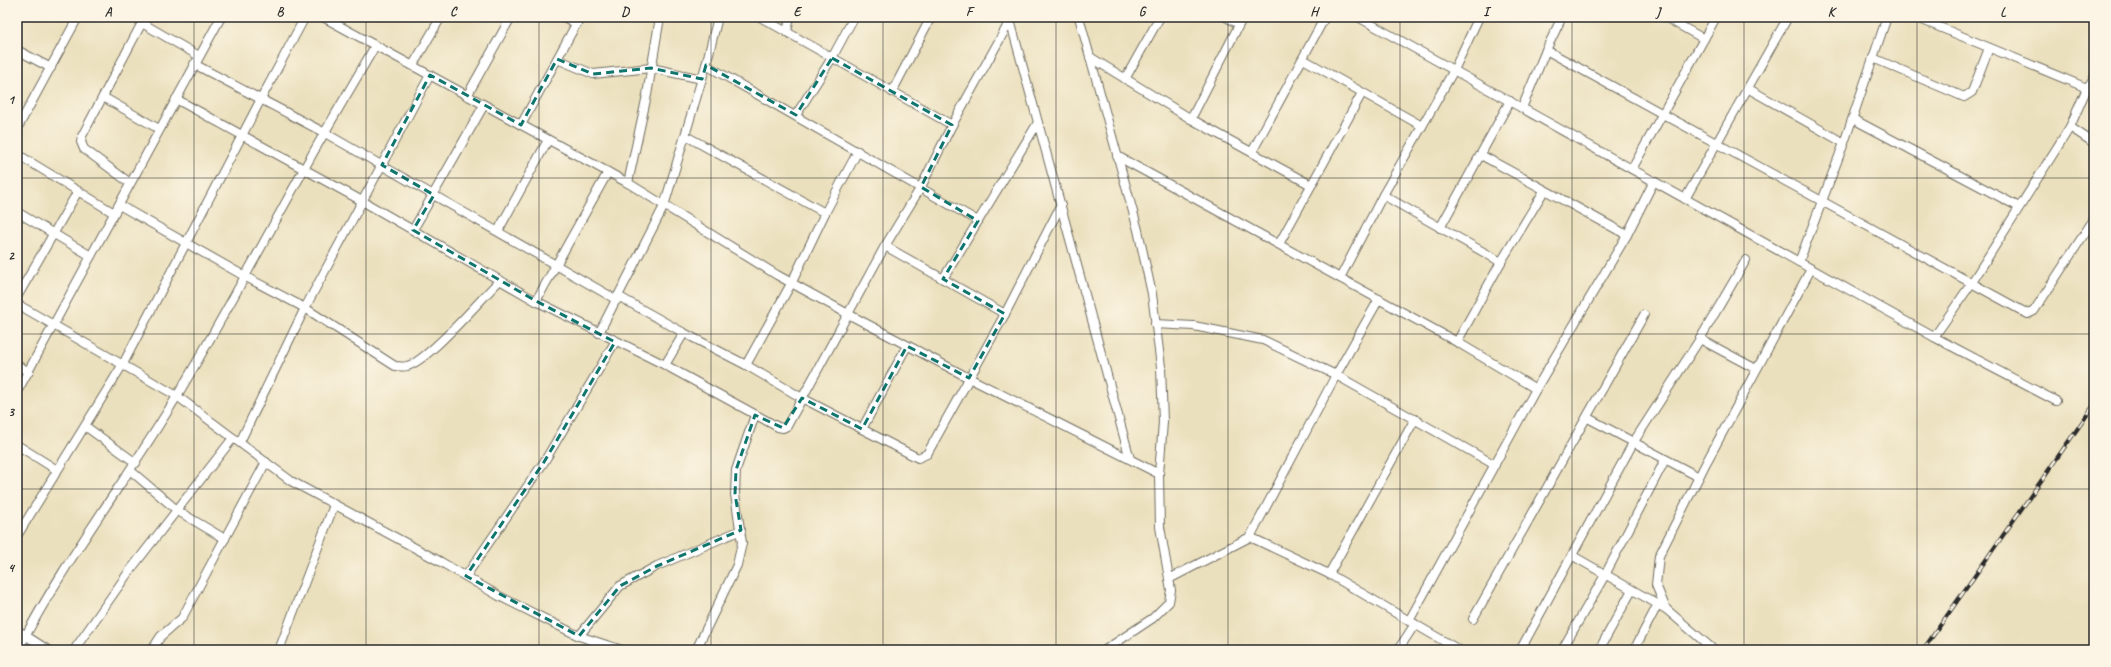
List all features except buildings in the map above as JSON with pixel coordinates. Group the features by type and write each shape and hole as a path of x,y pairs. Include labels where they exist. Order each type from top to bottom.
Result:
{"street":[{"path":"17,129 78,17"},
{"path":"17,392 55,325 118,205 221,17"},
{"path":"17,536 123,364 261,98 306,17"},
{"path":"323,17 628,182 664,206 848,314 969,378 1159,474"},
{"path":"413,65 441,17"},
{"path":"467,96 511,17"},
{"path":"521,125 578,20 564,17"},
{"path":"628,182 660,17"},
{"path":"599,333 664,206 686,136 718,17"},
{"path":"760,17 952,125"},
{"path":"787,32 790,17"},
{"path":"796,115 832,58 854,17"},
{"path":"892,92 931,17"},
{"path":"1079,17 1138,230 1152,294 1160,367 1163,422 1159,474 1160,526 1171,590 1169,602 1153,618 1105,650"},
{"path":"1125,79 1160,17"},
{"path":"1191,119 1241,21 1226,17"},
{"path":"1252,152 1325,17"},
{"path":"1358,17 1934,337 2056,401"},
{"path":"1340,278 1383,195 1454,70 1479,17"},
{"path":"1522,108 1546,50 1562,17"},
{"path":"1664,17 1704,40"},
{"path":"1632,169 1661,113 1716,17"},
{"path":"1686,199 1788,17"},
{"path":"1915,17 2087,88"},
{"path":"1799,262 1853,119 1885,18"},
{"path":"176,99 303,170 364,202 536,301 615,342 665,365 755,415 783,428 787,426 885,246 921,187 952,125 1010,19"},
{"path":"1010,19 1037,124 1061,205 1130,459"},
{"path":"130,183 84,149 81,142 82,136 143,20 197,60 261,98 557,265 746,365 802,398 918,458 927,454 1005,314 1061,205"},
{"path":"18,650 61,576 131,471 177,396 246,277 303,170 375,46"},
{"path":"1873,58 1964,97 1972,92 1989,48"},
{"path":"17,50 50,68"},
{"path":"1546,50 2028,314 2032,313 2094,220"},
{"path":"1090,57 1191,119 1311,185"},
{"path":"557,59 593,74 651,68 702,79"},
{"path":"1303,59 1422,126"},
{"path":"706,65 796,115 978,221"},
{"path":"74,650 111,595 178,510 237,440 305,308 364,202 430,75"},
{"path":"1934,337 1971,284 2070,127 2087,88 2094,78"},
{"path":"1749,89 1844,143"},
{"path":"1279,244 1362,93"},
{"path":"103,97 159,129"},
{"path":"1440,228 1510,101"},
{"path":"413,230 484,105"},
{"path":"1853,119 2019,207"},
{"path":"943,279 1037,124"},
{"path":"2070,127 2094,143"},
{"path":"686,136 825,213"},
{"path":"498,231 548,140"},
{"path":"746,365 792,282 825,213 858,151"},
{"path":"17,154 114,213"},
{"path":"1481,155 1544,191 1627,235"},
{"path":"1117,156 1457,342 1536,390"},
{"path":"536,301 608,172"},
{"path":"1398,650 1536,390 1627,235 1654,181"},
{"path":"17,297 78,191"},
{"path":"1457,342 1501,262 1544,191"},
{"path":"1383,195 1501,262"},
{"path":"118,205 246,277 305,308 395,366 408,366 420,359 458,325 500,280"},
{"path":"17,212 91,256"},
{"path":"885,246 1005,314"},
{"path":"1522,647 1573,556 1632,443 1700,339 1746,260"},
{"path":"1666,609 1656,585 1659,556 1698,477 1811,269"},
{"path":"1169,579 1250,537 1336,375 1379,299"},
{"path":"17,304 177,396 291,481 466,576 499,596 579,636 622,650"},
{"path":"1473,619 1588,418 1644,316"},
{"path":"1155,324 1194,326 1263,340 1336,375 1496,465"},
{"path":"665,365 684,333"},
{"path":"1700,339 1756,369"},
{"path":"466,576 544,462 615,342"},
{"path":"862,429 907,346"},
{"path":"17,365 29,372"},
{"path":"696,650 737,565 742,543 735,494 736,470 755,415"},
{"path":"1588,418 1632,443 1698,477"},
{"path":"1329,574 1415,419"},
{"path":"84,426 136,463"},
{"path":"17,445 57,470"},
{"path":"1562,650 1605,574 1665,460"},
{"path":"152,650 161,636 181,620 266,462"},
{"path":"131,471 178,510 225,539"},
{"path":"279,650 334,505"},
{"path":"579,636 620,586 657,566 741,530"},
{"path":"1250,537 1329,574 1459,650"},
{"path":"1573,556 1666,609 1714,650"},
{"path":"1598,650 1632,590"},
{"path":"1634,650 1658,604"},
{"path":"17,630 48,650"}],"highlighted area":[{"path":"832,58 952,125 921,187 978,221 943,279 1005,314 969,378 907,346 862,429 802,398 783,428 755,415 736,470 735,494 741,530 657,566 620,586 579,636 466,576 544,462 615,342 536,301 413,230 434,195 382,165 430,75 521,125 557,59 593,74 651,68 702,79 706,65 796,115"}],"railway":[{"path":"1923,650 2094,405"}]}
